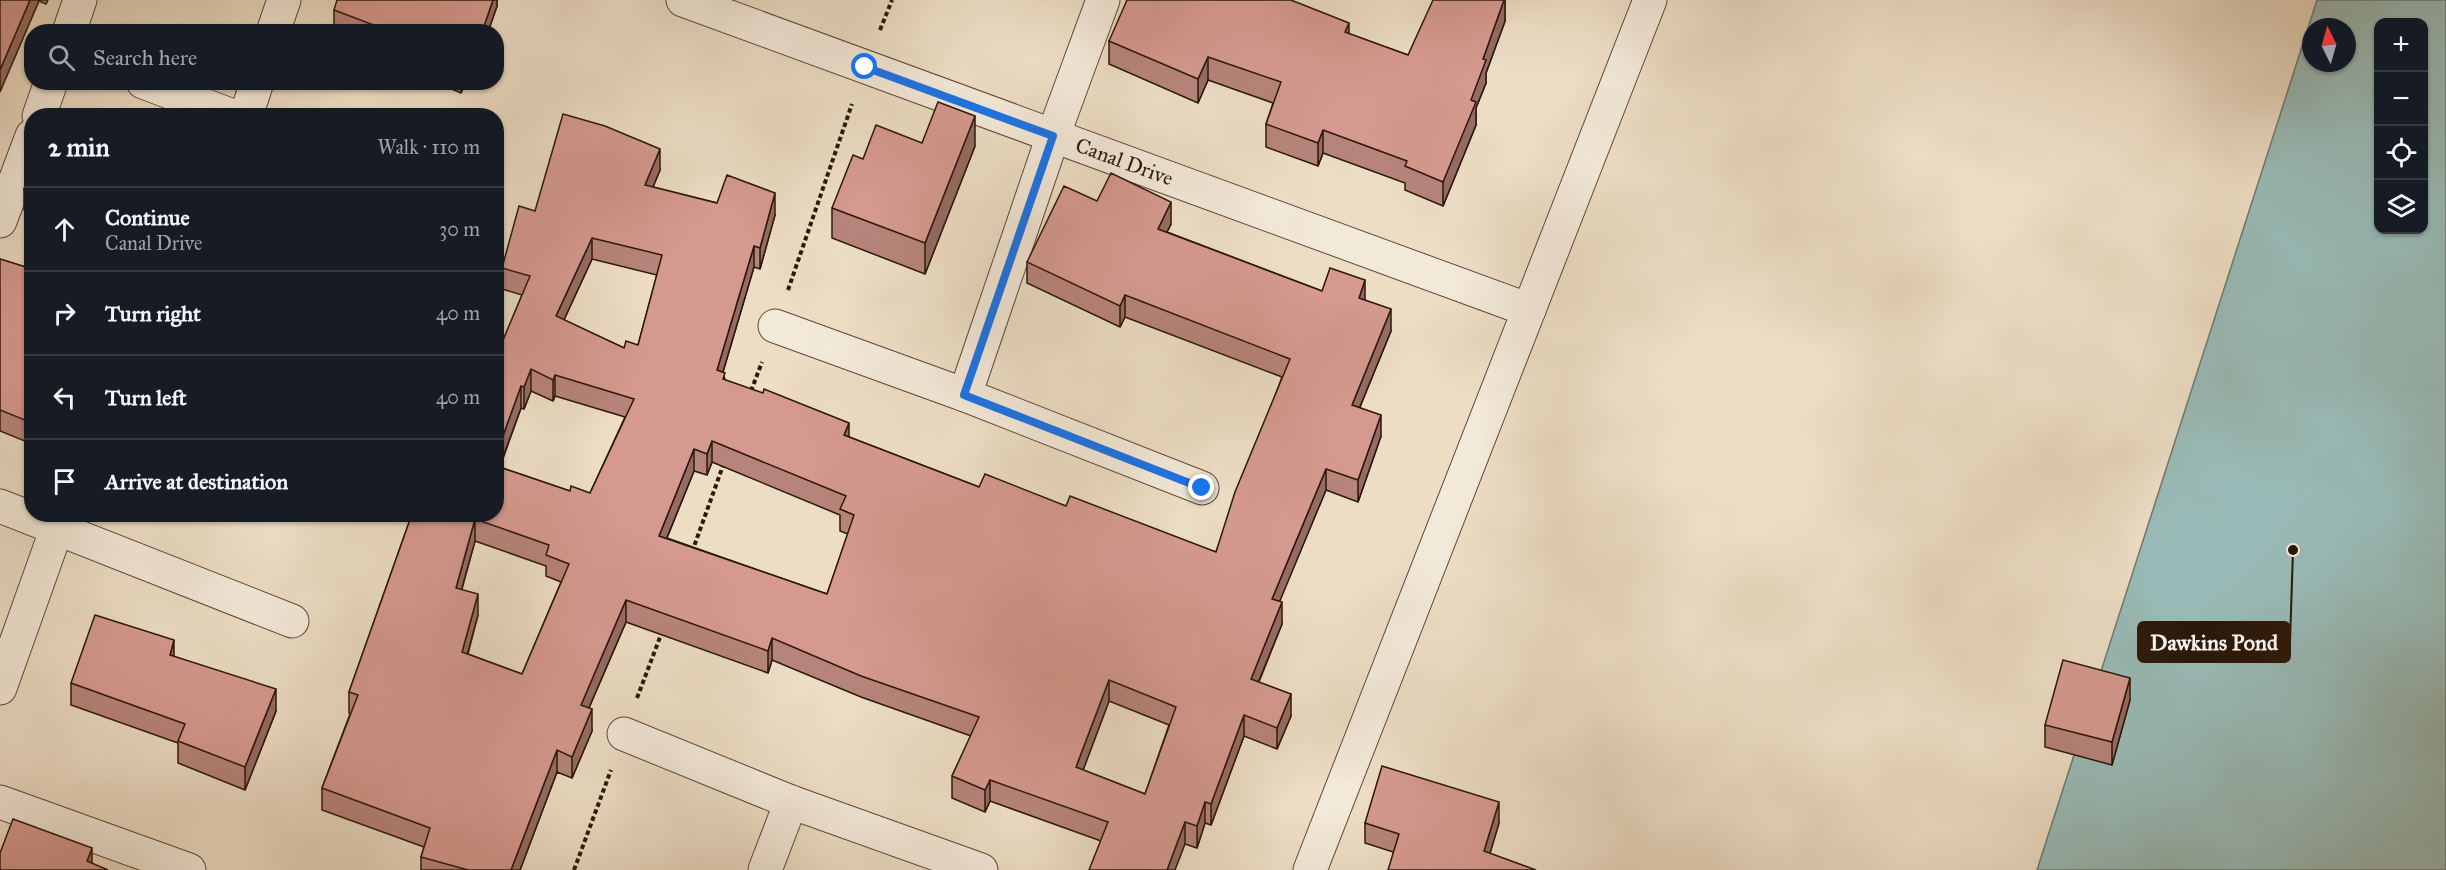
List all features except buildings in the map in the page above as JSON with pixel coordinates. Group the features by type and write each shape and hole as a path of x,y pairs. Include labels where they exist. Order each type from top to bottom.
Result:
{"street":[{"path":"72,24 80,0"},
{"path":"276,24 284,0"},
{"name":"Canal Drive","path":"683,0 1529,310"},
{"path":"964,395 1053,136 1104,0"},
{"path":"1310,870 1650,0"},
{"path":"42,108 48,90"},
{"path":"164,90 212,108"},
{"path":"248,108 254,90"},
{"path":"0,221 24,157"},
{"path":"775,326 964,395 1202,488"},
{"path":"0,506 24,515"},
{"path":"41,522 292,621"},
{"path":"0,688 57,528"},
{"path":"624,734 791,802 981,870"},
{"path":"0,802 189,870"},
{"path":"765,870 791,802"}],"path":[{"path":"751,392 865,67 892,0"},
{"path":"690,557 726,458"},
{"path":"574,870 665,623"}],"water":[{"path":"2317,0 2446,0 2446,870 2037,870 2302,47 2302,72 2356,72 2356,18 2311,18"}],"place":[{"name":"Dawkins Pond","path":"2293,550"}],"route":[{"path":"865,67 1053,136 964,395 1202,488"}]}
